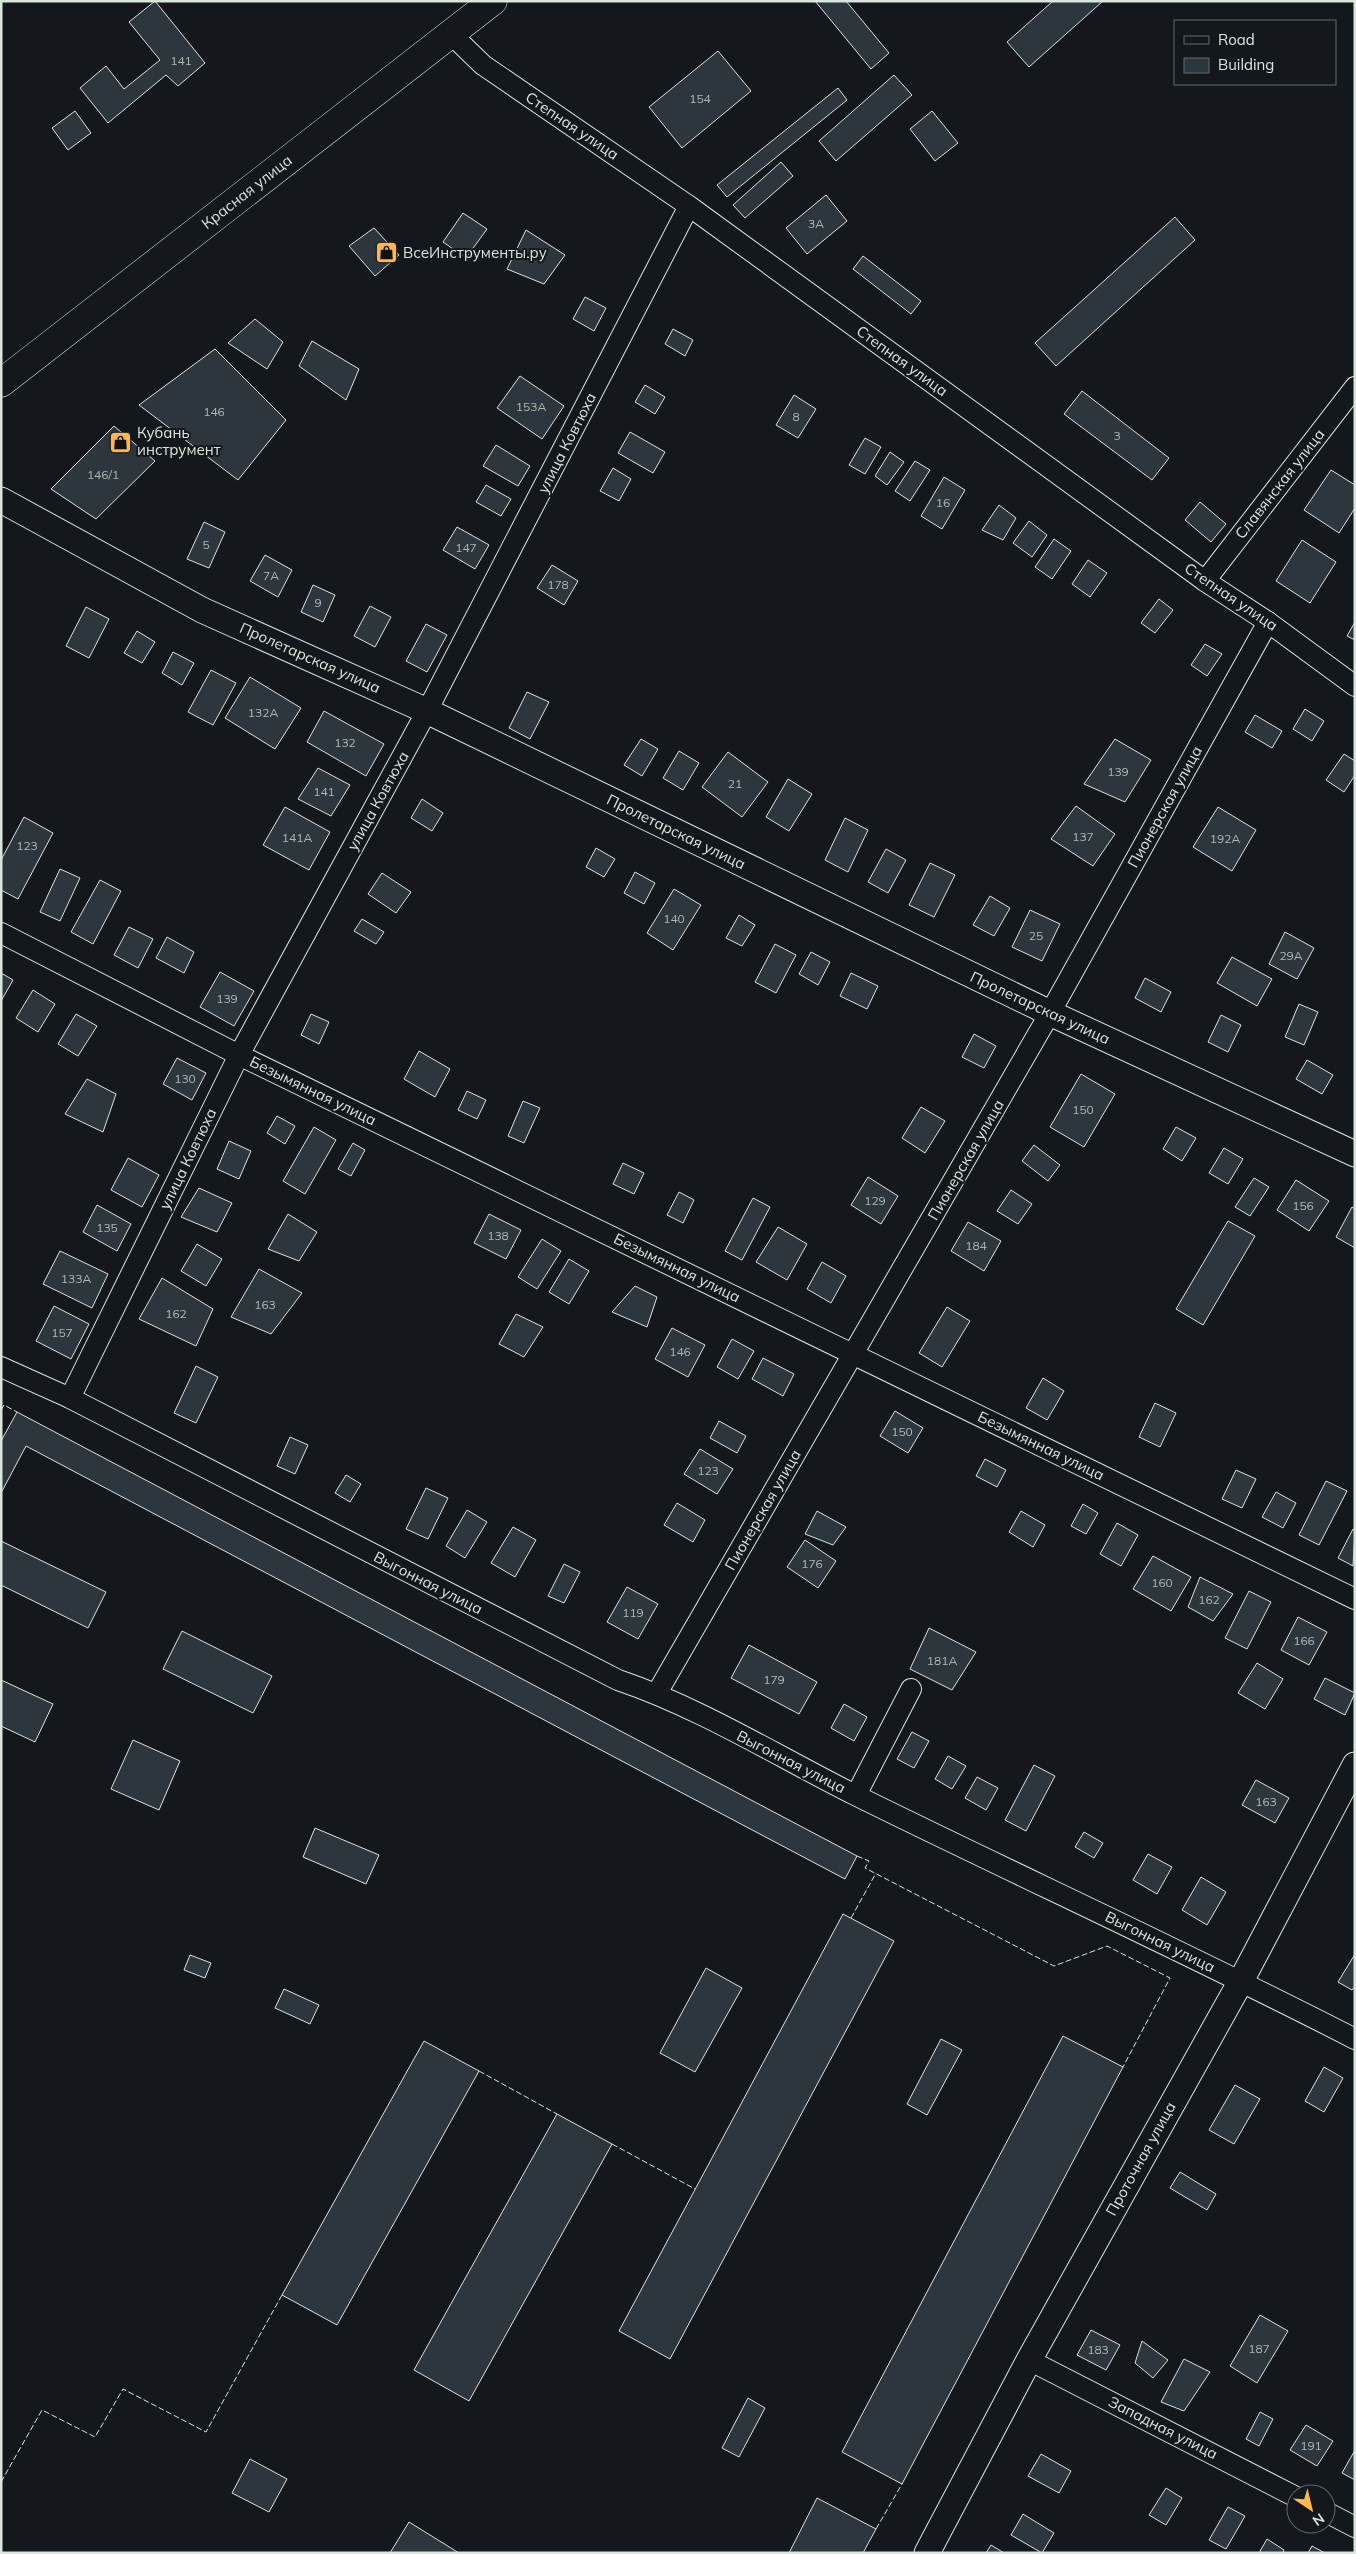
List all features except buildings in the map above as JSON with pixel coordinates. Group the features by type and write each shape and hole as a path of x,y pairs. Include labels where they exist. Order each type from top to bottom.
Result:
{"main road":[{"name":"Красная улица","path":"1,383 493,1"}],"street":[{"name":"Степная улица","path":"451,34 482,65 689,206 1205,581 1268,622 1355,686"},
{"name":"улица Ковтюха","path":"70,1398 239,1055 427,711 689,206"},
{"name":"Славянская улица","path":"1205,581 1355,387"},
{"name":"Пролетарская улица","path":"1,500 202,610 427,711 1050,1013 1355,1154"},
{"name":"Пионерская улица","path":"657,1693 1050,1013 1268,622"},
{"name":"Безымянная улица","path":"1,933 239,1055 1355,1600"},
{"name":"Выгонная улица","path":"1,1367 70,1398 618,1680 657,1693 856,1795 1241,1981 1355,2039"},
{"name":"Выгонная улица","path":"856,1795 911,1689"},
{"name":"Проточная улица","path":"926,2553 1029,2360 1241,1981 1355,1765"},
{"name":"Западная улица","path":"1029,2360 1286,2492"},
{"path":"1336,2517 1355,2527"}],"fence":[{"path":"1,1410 4,1405 17,1412"},
{"path":"857,1856 869,1861 865,1868 1054,1966 1107,1946 1170,1978 1123,2067"},
{"path":"851,1918 876,1873"},
{"path":"479,2071 557,2114"},
{"path":"612,2144 695,2189"},
{"path":"1,2482 42,2410 95,2437 123,2389 206,2432 282,2295"},
{"path":"876,2529 902,2484"}],"place":[{"name":"ВсеИнструменты.ру","path":"387,253"},
{"name":"Кубань инструмент","path":"121,442"}]}
